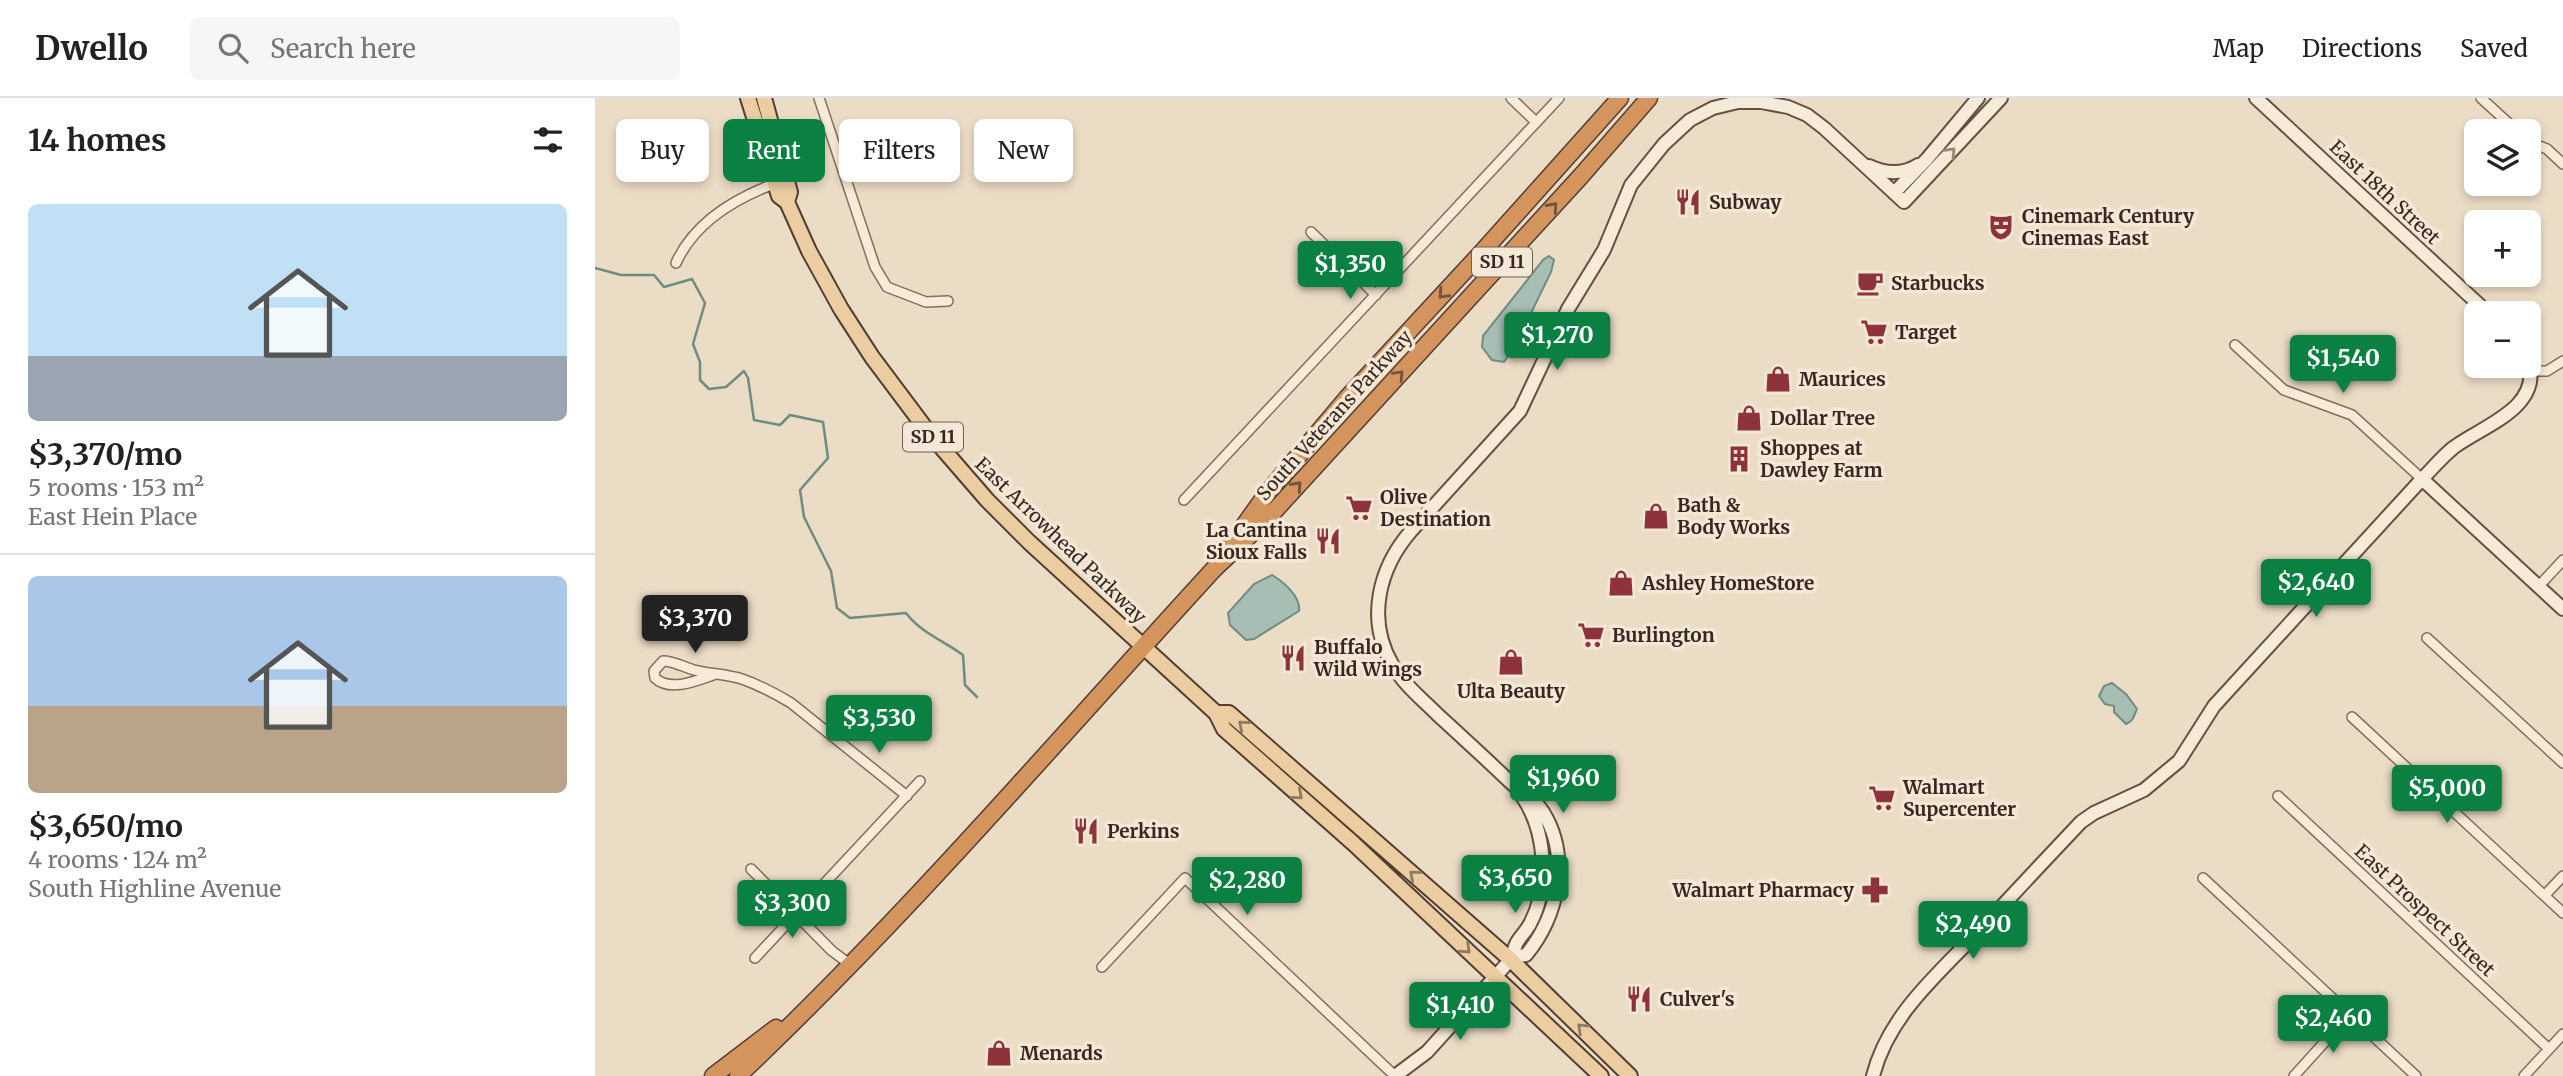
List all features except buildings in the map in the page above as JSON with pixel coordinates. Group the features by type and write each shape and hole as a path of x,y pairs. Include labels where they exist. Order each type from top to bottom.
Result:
{"highway":[{"name":"South Veterans Parkway","path":"1214,569 1268,492 1347,398 1620,98"},
{"name":"South Veterans Parkway","path":"833,983 917,896 1214,569 1267,519 1649,98"},
{"path":"713,1076 833,983"},
{"path":"738,1076 833,983"}],"main road":[{"name":"East Arrowhead Parkway","path":"748,98 756,119"},
{"name":"East Arrowhead Parkway","path":"764,98 768,119"},
{"name":"East Arrowhead Parkway","path":"782,182 790,191 787,202 809,251 841,309 872,357 929,433 981,493 1029,542 1216,713 1224,729 1353,843 1601,1076"},
{"name":"East Arrowhead Parkway","path":"1216,713 1229,713 1512,959 1630,1076"}],"street":[{"path":"819,98 875,267 887,288 926,302 948,301"},
{"path":"1511,98 1537,122"},
{"path":"1184,500 1559,98"},
{"path":"1899,197 1978,98"},
{"path":"1899,197 2001,98"},
{"name":"East 18th Street","path":"2256,98 2475,301"},
{"path":"2481,98 2504,119"},
{"path":"1102,967 1185,878 1395,1076 1427,1052 1512,959 1526,955 1544,930 1553,909 1558,871 1554,838 1543,811 1418,696 1391,663 1382,638 1378,615 1381,584 1389,563 1411,531 1520,411 1568,309 1604,250 1631,185 1681,127 1701,114 1725,104 1749,101 1774,103 1807,115 1899,197"},
{"path":"2541,147 2563,164"},
{"path":"1856,158 1878,170 1893,173 1913,169 1927,159"},
{"path":"677,263 692,234 706,220 779,182"},
{"path":"1311,232 1376,295"},
{"path":"2235,345 2284,390 2352,415 2563,609"},
{"path":"2541,370 2547,371 2563,361"},
{"path":"1873,1076 1893,1026 1934,978 2081,822 2144,789 2179,761 2214,706 2453,448 2508,413 2524,394 2528,378"},
{"path":"2539,586 2563,560"},
{"path":"2427,638 2563,763"},
{"path":"713,675 667,685 655,678 654,671 663,661 668,661 713,675 741,679 791,703 907,796"},
{"path":"2352,717 2563,913"},
{"path":"755,958 920,781"},
{"path":"1512,959 1514,945 1530,923 1536,907 1542,846 1537,825 1516,787"},
{"name":"East Prospect Street","path":"2278,796 2549,1049"},
{"path":"751,869 832,951 851,965"},
{"path":"2545,895 2563,876"},
{"path":"2203,878 2416,1076"},
{"path":"2294,1076 2350,1014"},
{"path":"2524,1076 2563,1034"}],"shaded area":[{"path":"1549,256 1554,260 1551,272 1516,344 1504,362 1492,360 1482,347 1483,336"},
{"path":"1272,575 1295,595 1299,611 1254,639 1246,640 1230,625 1228,613 1254,584"},
{"path":"2112,683 2126,694 2137,709 2129,723 2126,724 2114,712 2114,706 2105,704 2099,696 2104,686"}],"waterway":[{"path":"595,268 621,275 654,275 664,287 692,279 705,303 693,344 700,362 700,380 709,389 726,387 744,371 748,378 754,420 780,425 790,415 823,422 828,458 800,490 804,517 831,571 837,608 850,618 906,613 925,631 963,655 965,685 977,697"}],"place":[{"name":"Subway","path":"1688,202"},
{"name":"Cinemark Century Cinemas East","path":"2001,227"},
{"name":"Starbucks","path":"1870,283"},
{"name":"Target","path":"1874,332"},
{"name":"Maurices","path":"1778,379"},
{"name":"Dollar Tree","path":"1749,418"},
{"name":"Shoppes at Dawley Farm","path":"1739,459"},
{"name":"Olive Destination","path":"1359,508"},
{"name":"Bath & Body Works","path":"1656,516"},
{"name":"La Cantina Sioux Falls","path":"1328,541"},
{"name":"Ashley HomeStore","path":"1621,583"},
{"name":"Burlington","path":"1591,635"},
{"name":"Buffalo Wild Wings","path":"1293,658"},
{"name":"Ulta Beauty","path":"1511,662"},
{"name":"Walmart Supercenter","path":"1882,798"},
{"name":"Perkins","path":"1086,831"},
{"name":"Walmart Pharmacy","path":"1875,890"},
{"name":"Culver's","path":"1639,999"},
{"name":"Menards","path":"999,1053"}]}
